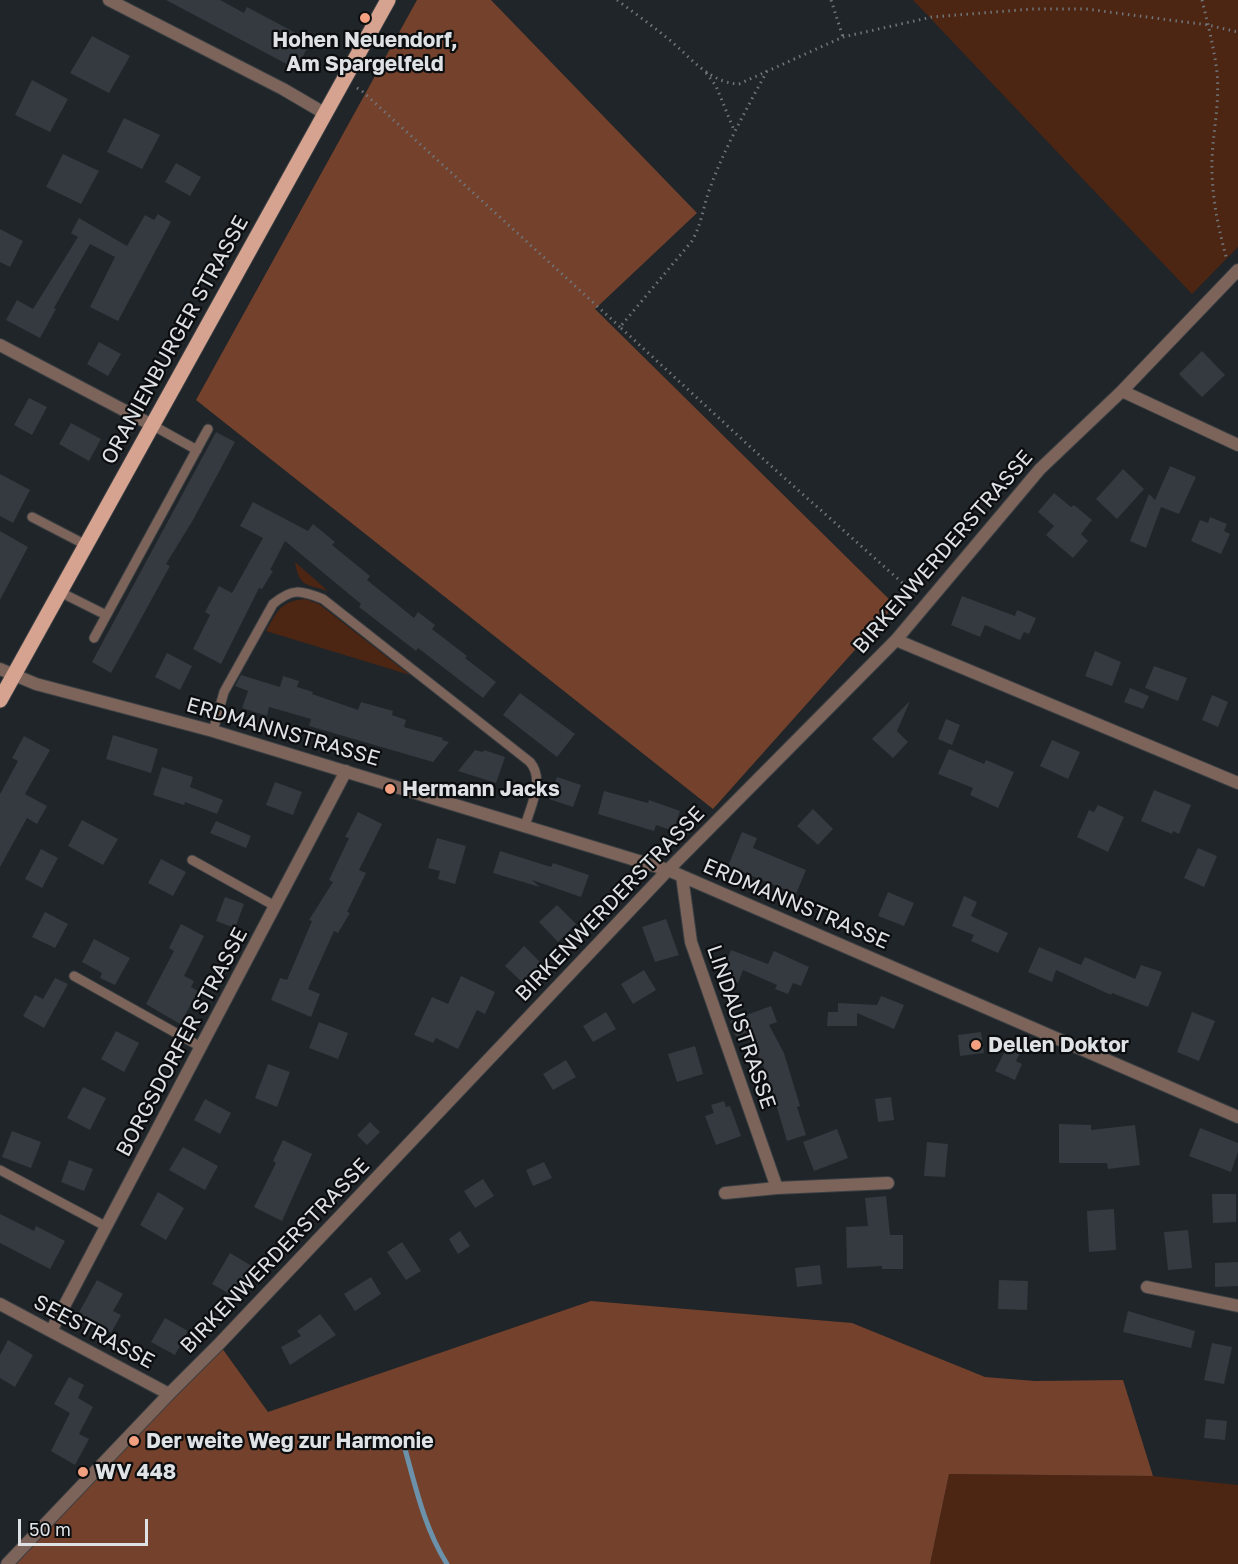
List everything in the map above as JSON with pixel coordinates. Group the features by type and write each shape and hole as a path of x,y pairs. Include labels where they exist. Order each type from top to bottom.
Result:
{"main road":[{"name":"ORANIENBURGER STRASSE","path":"0,700 7,672 60,592 388,0"}],"street":[{"path":"109,0 283,89 324,113"},
{"name":"BIRKENWERDERSTRASSE","path":"7,1564 668,870 896,640 1040,469 1122,391 1235,273"},
{"path":"0,345 152,425"},
{"path":"1122,391 1238,445"},
{"path":"896,640 1238,783"},
{"name":"ERDMANNSTRASSE","path":"7,672 36,684 213,731 668,870 1238,1117"},
{"name":"BORGSDORFER STRASSE","path":"51,1331 346,771"},
{"name":"LINDAUSTRASSE","path":"682,876 691,942 777,1188"},
{"path":"725,1193 777,1188 888,1183"},
{"path":"1147,1287 1238,1306"},
{"name":"SEESTRASSE","path":"0,1304 169,1394"}],"lane":[{"path":"152,425 197,450"},
{"path":"94,638 208,429"},
{"path":"32,517 86,545"},
{"path":"213,731 224,692 273,604 285,593 298,591 310,594 323,599 530,762 536,770 537,780 525,826"},
{"path":"60,592 106,615"},
{"path":"192,860 275,906"},
{"path":"74,976 201,1047"},
{"path":"0,1170 107,1227"}],"path":[{"path":"617,0 666,37 705,72 716,86 734,130"},
{"path":"831,0 843,37"},
{"path":"1202,0 1217,74 1213,178 1221,237 1235,273"},
{"path":"705,72 726,82 739,84 843,37 932,17 1032,9 1086,9 1208,25 1238,33"},
{"path":"620,327 692,241 700,226 710,190 734,130 767,71"},
{"path":"343,81 363,92 770,465 927,605"}],"shaded area":[{"path":"417,0 491,0 697,213 595,309 895,605 713,809 196,400"},
{"path":"913,0 1238,0 1238,247 1192,294"},
{"path":"295,562 328,591 301,580"},
{"path":"305,599 319,604 410,675 266,631 280,609 290,602"},
{"path":"591,1301 852,1323 985,1377 1035,1381 1123,1380 1153,1476 949,1474 930,1564 14,1564 219,1344 268,1412"},
{"path":"949,1474 1153,1476 1238,1485 1238,1564 930,1564"}],"building":[{"path":"166,0 220,0 244,13 247,7 311,41 296,69"},
{"path":"92,36 130,56 109,93 70,73"},
{"path":"32,80 68,99 50,132 15,115"},
{"path":"124,118 160,135 142,169 107,152"},
{"path":"63,154 99,171 81,204 46,187"},
{"path":"176,163 201,177 190,196 165,182"},
{"path":"158,214 171,222 118,321 90,307 115,257 90,244 40,338 6,320 17,300 33,309 78,237 71,233 79,218 127,246 145,215 154,220"},
{"path":"0,229 23,241 10,267 0,262"},
{"path":"99,342 121,354 108,376 87,364"},
{"path":"1202,351 1225,375 1202,397 1179,374"},
{"path":"29,398 47,407 32,435 14,425"},
{"path":"71,423 101,439 89,461 59,444"},
{"path":"216,432 235,442 193,520 166,564 170,566 111,673 92,662"},
{"path":"1170,466 1196,477 1179,514 1161,507 1146,548 1130,541 1149,494 1155,500"},
{"path":"1123,469 1144,489 1117,519 1096,499"},
{"path":"0,474 30,490 13,523 0,516"},
{"path":"1054,493 1071,507 1074,505 1092,520 1081,534 1088,541 1073,558 1046,535 1054,526 1038,512"},
{"path":"253,502 308,531 313,524 335,542 332,545 370,576 367,580 414,618 418,612 435,625 432,629 496,682 483,698 418,648 416,651 359,607 361,604 285,541 270,570 273,571 262,589 259,588 221,664 193,649 210,615 205,612 219,586 232,593 263,538 240,526"},
{"path":"1210,517 1227,524 1224,531 1230,534 1221,554 1191,541 1200,520 1208,523"},
{"path":"0,531 28,547 0,600"},
{"path":"962,596 1015,616 1017,610 1036,618 1029,634 1024,632 1020,640 985,625 980,637 951,625"},
{"path":"1095,651 1121,662 1112,686 1085,676"},
{"path":"167,653 192,666 180,690 155,677"},
{"path":"1154,666 1187,678 1178,701 1145,688"},
{"path":"241,675 280,687 283,676 299,681 297,687 313,692 312,694 358,710 361,702 393,711 392,715 406,720 404,727 443,738 442,740 449,742 433,762 309,726 311,719 269,707 267,716 242,708 248,691 235,686"},
{"path":"1130,688 1149,696 1143,709 1124,702"},
{"path":"520,693 575,734 557,757 503,715"},
{"path":"1212,695 1228,702 1218,727 1202,720"},
{"path":"910,701 897,731 908,742 893,758 872,739"},
{"path":"946,719 960,725 952,745 938,739"},
{"path":"113,735 158,749 151,773 106,759"},
{"path":"24,736 50,750 25,794 47,806 37,824 27,818 0,867 0,794 18,761 12,758"},
{"path":"1052,740 1080,752 1068,779 1040,766"},
{"path":"949,749 984,764 986,760 1014,772 998,808 970,795 973,788 938,774"},
{"path":"475,750 483,752 484,750 505,757 496,783 458,771"},
{"path":"162,767 193,777 190,787 223,800 217,814 185,802 184,805 153,795"},
{"path":"557,777 581,785 573,807 549,799"},
{"path":"275,782 302,792 293,815 266,805"},
{"path":"1154,790 1191,805 1179,834 1173,831 1172,834 1141,821"},
{"path":"604,791 648,803 649,800 680,811 673,831 656,825 654,831 598,814"},
{"path":"1098,805 1124,817 1108,852 1077,837 1089,810 1094,812"},
{"path":"813,809 833,829 818,845 797,826"},
{"path":"358,812 382,824 359,870 366,873 347,912 350,913 338,933 334,931 308,989 320,994 311,1017 271,1000 280,978 287,980 312,921 309,920 333,882 329,880 349,838 345,837"},
{"path":"82,820 118,839 103,865 68,846"},
{"path":"216,821 251,836 246,848 210,833"},
{"path":"742,832 757,838 753,848 806,870 796,894 728,866"},
{"path":"437,838 466,846 455,884 438,879 440,871 428,868"},
{"path":"1198,848 1217,856 1204,887 1184,878"},
{"path":"41,849 58,858 42,888 25,879"},
{"path":"500,851 551,867 553,863 589,875 581,897 532,880 540,887 493,873"},
{"path":"161,859 186,872 173,896 148,883"},
{"path":"888,892 914,903 904,926 878,916"},
{"path":"964,896 977,902 971,916 1008,933 998,953 971,941 974,935 952,926"},
{"path":"225,897 244,904 235,928 216,921"},
{"path":"557,905 576,924 558,942 539,922"},
{"path":"45,912 68,924 55,948 32,937"},
{"path":"666,919 679,955 655,962 642,927"},
{"path":"181,924 204,936 184,976 194,981 191,987 198,991 180,1024 146,1004 174,951 169,948"},
{"path":"94,939 130,958 115,985 100,978 102,973 82,962"},
{"path":"524,946 542,964 523,983 505,966"},
{"path":"1039,947 1081,965 1085,957 1135,979 1141,965 1162,972 1148,1007 1112,993 1111,995 1056,970 1052,982 1028,972"},
{"path":"731,950 768,964 774,951 809,967 801,986 793,983 788,994 775,989 777,985 743,970 738,983 721,976"},
{"path":"644,970 656,990 633,1004 621,984"},
{"path":"461,976 495,992 485,1014 477,1010 458,1049 436,1038 433,1043 414,1035 432,997 448,1004"},
{"path":"55,978 68,984 44,1028 23,1016 35,995 43,999"},
{"path":"881,996 904,1005 894,1029 857,1013 857,1026 827,1026 828,1012 838,1012 838,1003 877,1005"},
{"path":"771,1006 777,1022 769,1025 784,1053 806,1135 787,1141 767,1074 747,1032 736,1037 730,1021"},
{"path":"606,1012 616,1029 593,1042 583,1026"},
{"path":"1192,1012 1215,1021 1199,1061 1177,1052"},
{"path":"319,1022 348,1033 338,1059 309,1048"},
{"path":"116,1031 139,1043 124,1072 101,1059"},
{"path":"981,1032 984,1053 960,1056 958,1035"},
{"path":"1008,1045 1021,1051 1016,1061 1022,1064 1015,1080 995,1071"},
{"path":"695,1046 703,1074 677,1082 668,1054"},
{"path":"566,1060 576,1077 553,1090 543,1074"},
{"path":"268,1064 290,1072 277,1107 255,1098"},
{"path":"83,1087 106,1098 90,1130 67,1118"},
{"path":"891,1097 894,1120 878,1122 875,1099"},
{"path":"205,1099 231,1113 220,1134 194,1120"},
{"path":"724,1101 726,1107 730,1106 741,1136 716,1145 705,1116 714,1113 711,1105"},
{"path":"370,1122 380,1132 367,1145 357,1135"},
{"path":"1059,1124 1091,1125 1091,1130 1135,1125 1140,1165 1108,1169 1107,1163 1059,1163"},
{"path":"1200,1128 1238,1143 1238,1152 1231,1172 1189,1156"},
{"path":"837,1129 848,1158 814,1171 803,1142"},
{"path":"12,1131 41,1142 31,1168 2,1157"},
{"path":"283,1140 312,1154 282,1221 254,1207 276,1163 273,1161"},
{"path":"927,1142 948,1144 945,1177 924,1176"},
{"path":"183,1147 218,1166 205,1190 169,1170"},
{"path":"69,1160 93,1169 84,1191 61,1182"},
{"path":"544,1162 552,1178 533,1186 526,1170"},
{"path":"483,1179 494,1196 475,1208 464,1191"},
{"path":"158,1192 184,1208 166,1240 140,1225"},
{"path":"1212,1194 1236,1194 1236,1222 1213,1223"},
{"path":"886,1196 890,1235 903,1235 903,1269 882,1269 882,1266 847,1268 846,1227 868,1226 865,1198"},
{"path":"1114,1209 1116,1250 1089,1252 1087,1211"},
{"path":"0,1214 34,1231 36,1226 65,1241 50,1269 0,1243"},
{"path":"1188,1230 1192,1268 1168,1270 1164,1232"},
{"path":"460,1231 470,1246 458,1254 449,1239"},
{"path":"402,1242 421,1271 406,1280 387,1252"},
{"path":"230,1253 255,1268 239,1299 212,1284"},
{"path":"1238,1262 1238,1286 1215,1287 1215,1263"},
{"path":"820,1265 822,1284 797,1287 795,1268"},
{"path":"371,1277 381,1294 355,1311 344,1294"},
{"path":"97,1280 123,1294 113,1311 121,1315 111,1333 78,1314"},
{"path":"999,1280 1028,1281 1027,1310 998,1309"},
{"path":"1128,1311 1195,1331 1191,1348 1123,1332"},
{"path":"320,1314 336,1335 290,1365 281,1347 301,1336 297,1331"},
{"path":"165,1318 188,1331 175,1355 151,1342"},
{"path":"8,1340 33,1355 15,1387 0,1378 0,1355"},
{"path":"1212,1343 1232,1347 1224,1384 1204,1380"},
{"path":"69,1377 84,1385 78,1398 93,1407 79,1434 89,1439 75,1465 51,1451 70,1413 54,1404"},
{"path":"1206,1419 1227,1421 1225,1440 1204,1438"}],"waterway":[{"path":"405,1449 427,1523 447,1564"}],"place":[{"name":"Hohen Neuendorf, Am Spargelfeld","path":"365,18"},
{"name":"Hermann Jacks","path":"390,789"},
{"name":"Dellen Doktor","path":"976,1045"},
{"name":"Der weite Weg zur Harmonie","path":"134,1441"},
{"name":"WV 448","path":"83,1472"}]}
